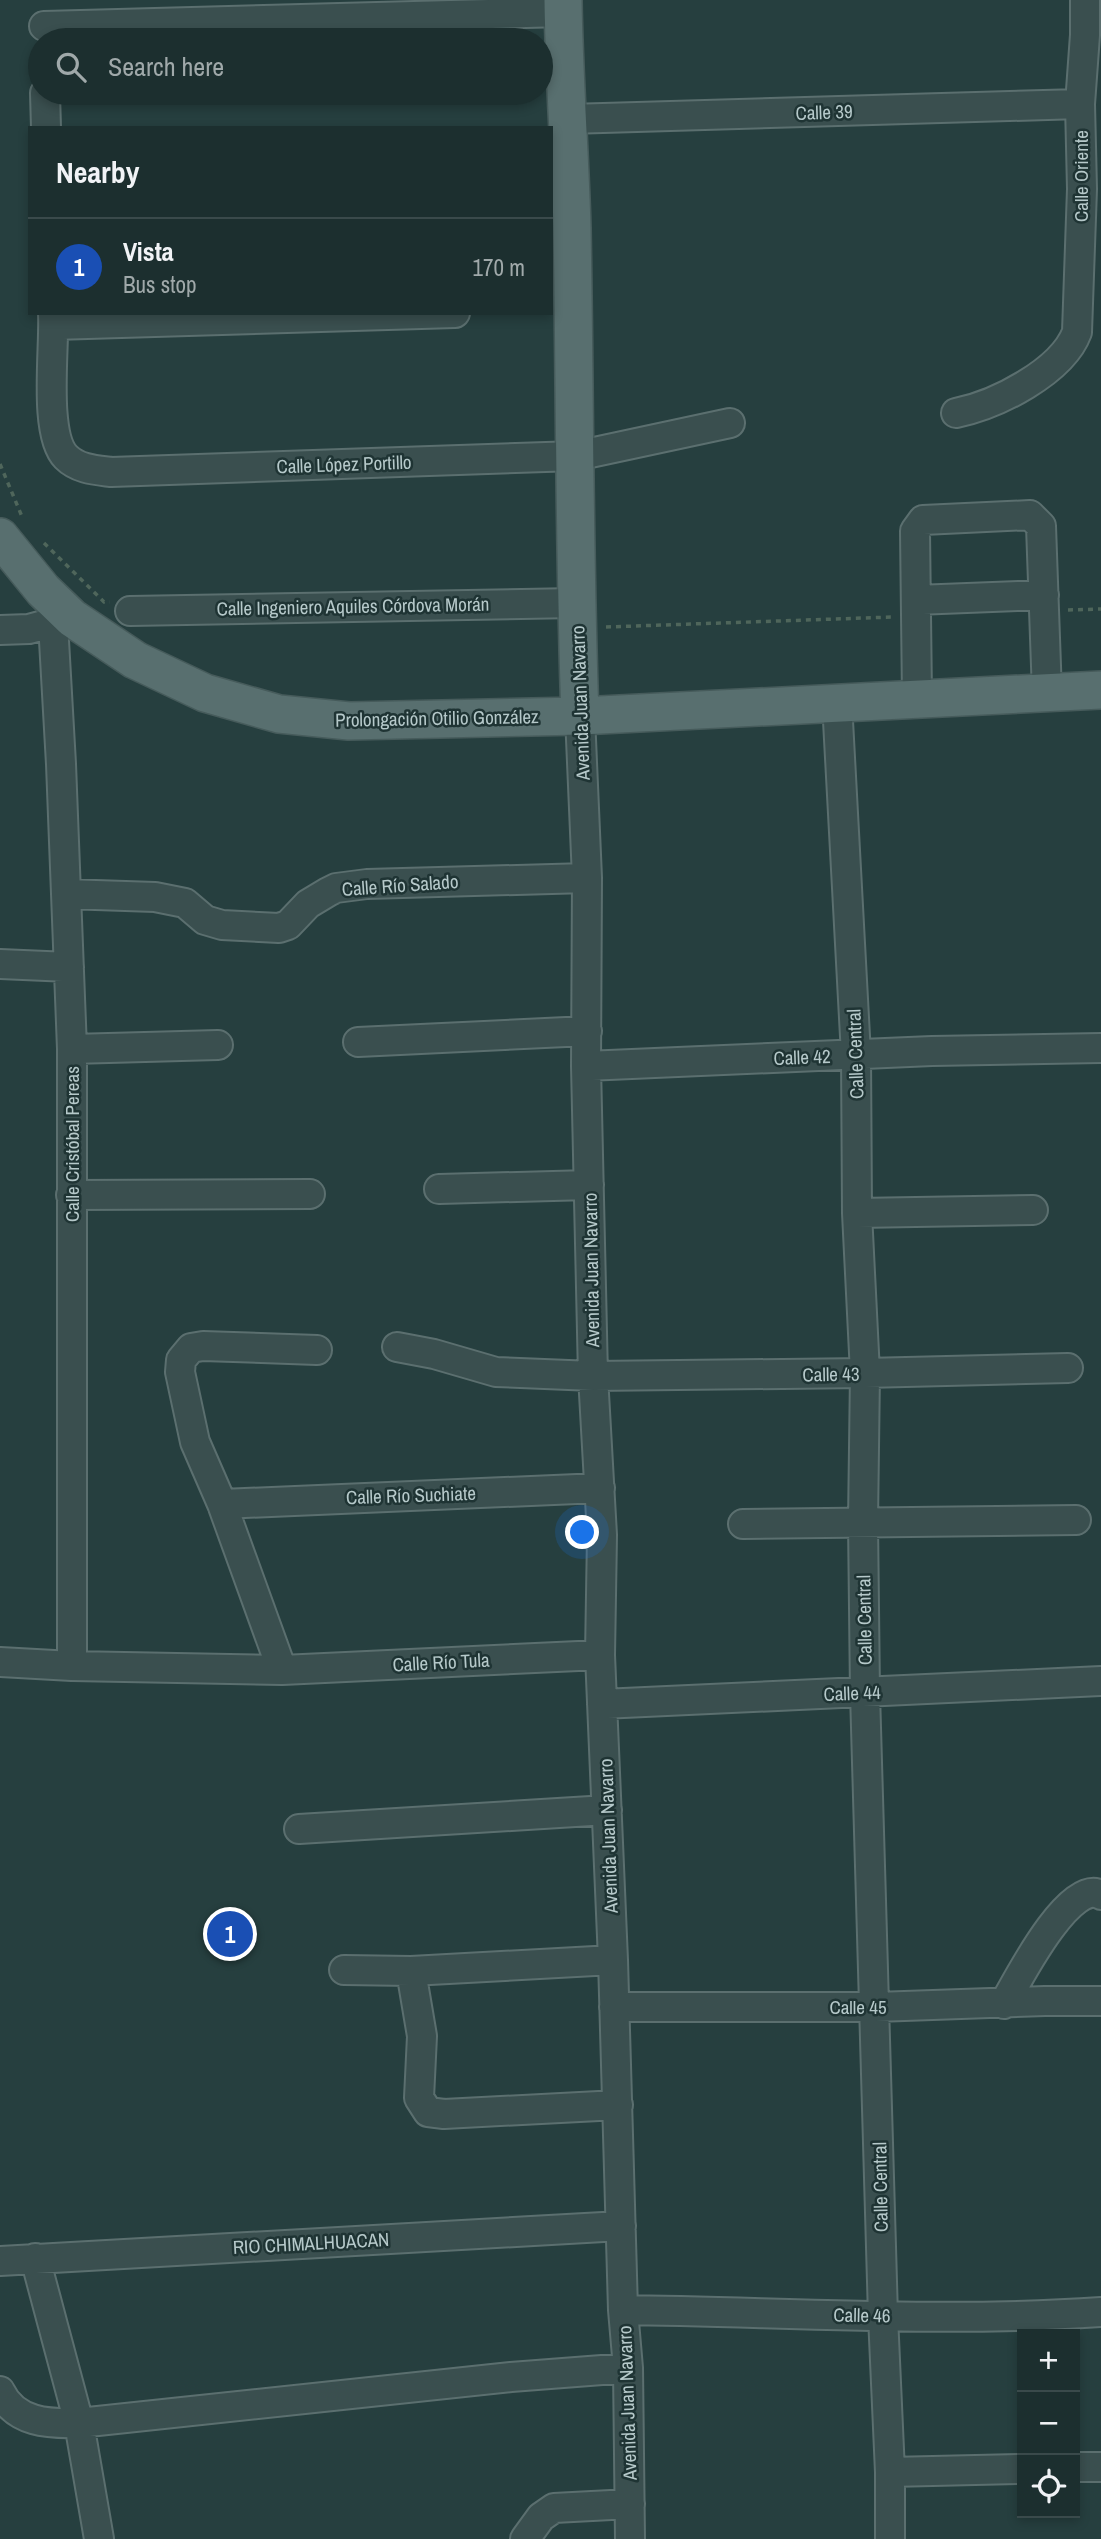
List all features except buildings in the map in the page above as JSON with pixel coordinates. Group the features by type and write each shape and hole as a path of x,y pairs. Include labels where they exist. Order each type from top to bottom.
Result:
{"main road":[{"name":"Avenida Juan Navarro","path":"563,6 569,119 561,164 562,310 576,456 576,603 580,716"},
{"name":"Prolongación Otilio González","path":"0,537 43,590 62,620 135,660 205,693 279,714 349,721 580,716 1101,690"}],"street":[{"name":"Calle Oriente","path":"956,413 1005,397 1068,350 1077,332 1082,190 1080,104 1085,0"},
{"path":"44,22 563,6"},
{"name":"Calle 39","path":"569,119 1080,104"},
{"path":"45,105 46,126"},
{"path":"54,319 322,315"},
{"name":"Calle López Portillo","path":"54,319 52,387 56,443 74,463 94,470 111,472 576,456 730,423"},
{"path":"917,698 915,530 923,520 1030,515 1041,526 1047,694"},
{"path":"916,600 1044,595"},
{"name":"Calle Ingeniero Aquiles Córdova Morán","path":"130,611 576,603"},
{"path":"0,630 29,629 62,620"},
{"name":"Calle Cristóbal Pereas","path":"62,620 66,894 72,1049 72,1666"},
{"name":"Calle Central","path":"837,702 856,1055 857,1213 865,1373 865,1693 890,2539"},
{"name":"Avenida Juan Navarro","path":"580,716 587,878 586,1066 593,1376 602,1535 600,1655 613,1960 623,2310 628,2368 630,2539"},
{"name":"Calle Río Salado","path":"66,894 155,897 185,903 205,920 222,925 279,928 288,925 308,904 336,888 368,884 587,878"},
{"path":"0,964 69,967"},
{"path":"358,1042 587,1031"},
{"path":"72,1049 218,1045"},
{"name":"Calle 42","path":"586,1066 1101,1048"},
{"path":"439,1189 589,1185"},
{"path":"71,1195 310,1194"},
{"path":"857,1213 1033,1210"},
{"path":"282,1670 222,1504 195,1442 180,1372 184,1354 191,1348 203,1346 317,1350"},
{"name":"Calle 43","path":"397,1347 496,1372 593,1376 1068,1368"},
{"name":"Calle Río Suchiate","path":"222,1504 600,1488"},
{"path":"743,1524 1076,1521"},
{"name":"Calle Río Tula","path":"0,1662 282,1670 600,1655"},
{"name":"Calle 44","path":"602,1704 1101,1681"},
{"path":"299,1829 607,1810"},
{"path":"1004,2004 1030,1958 1062,1913 1082,1894 1091,1892 1101,1895"},
{"path":"344,1970 411,1971 613,1960"},
{"path":"411,1971 422,2036 419,2098 428,2112 618,2105"},
{"name":"Calle 45","path":"614,2007 876,2007 1101,2001"},
{"name":"RIO CHIMALHUACAN","path":"0,2261 621,2226"},
{"path":"36,2258 79,2423 99,2539"},
{"name":"Calle 46","path":"623,2310 883,2316 1048,2325 1101,2312"},
{"path":"0,2391 15,2410 39,2423 79,2423 511,2376 628,2368"},
{"path":"1080,2468 1101,2467"},
{"path":"890,2472 1017,2469"},
{"path":"526,2539 541,2517 554,2508 630,2504"}],"place":[{"name":"Vista","path":"230,1934"}]}
